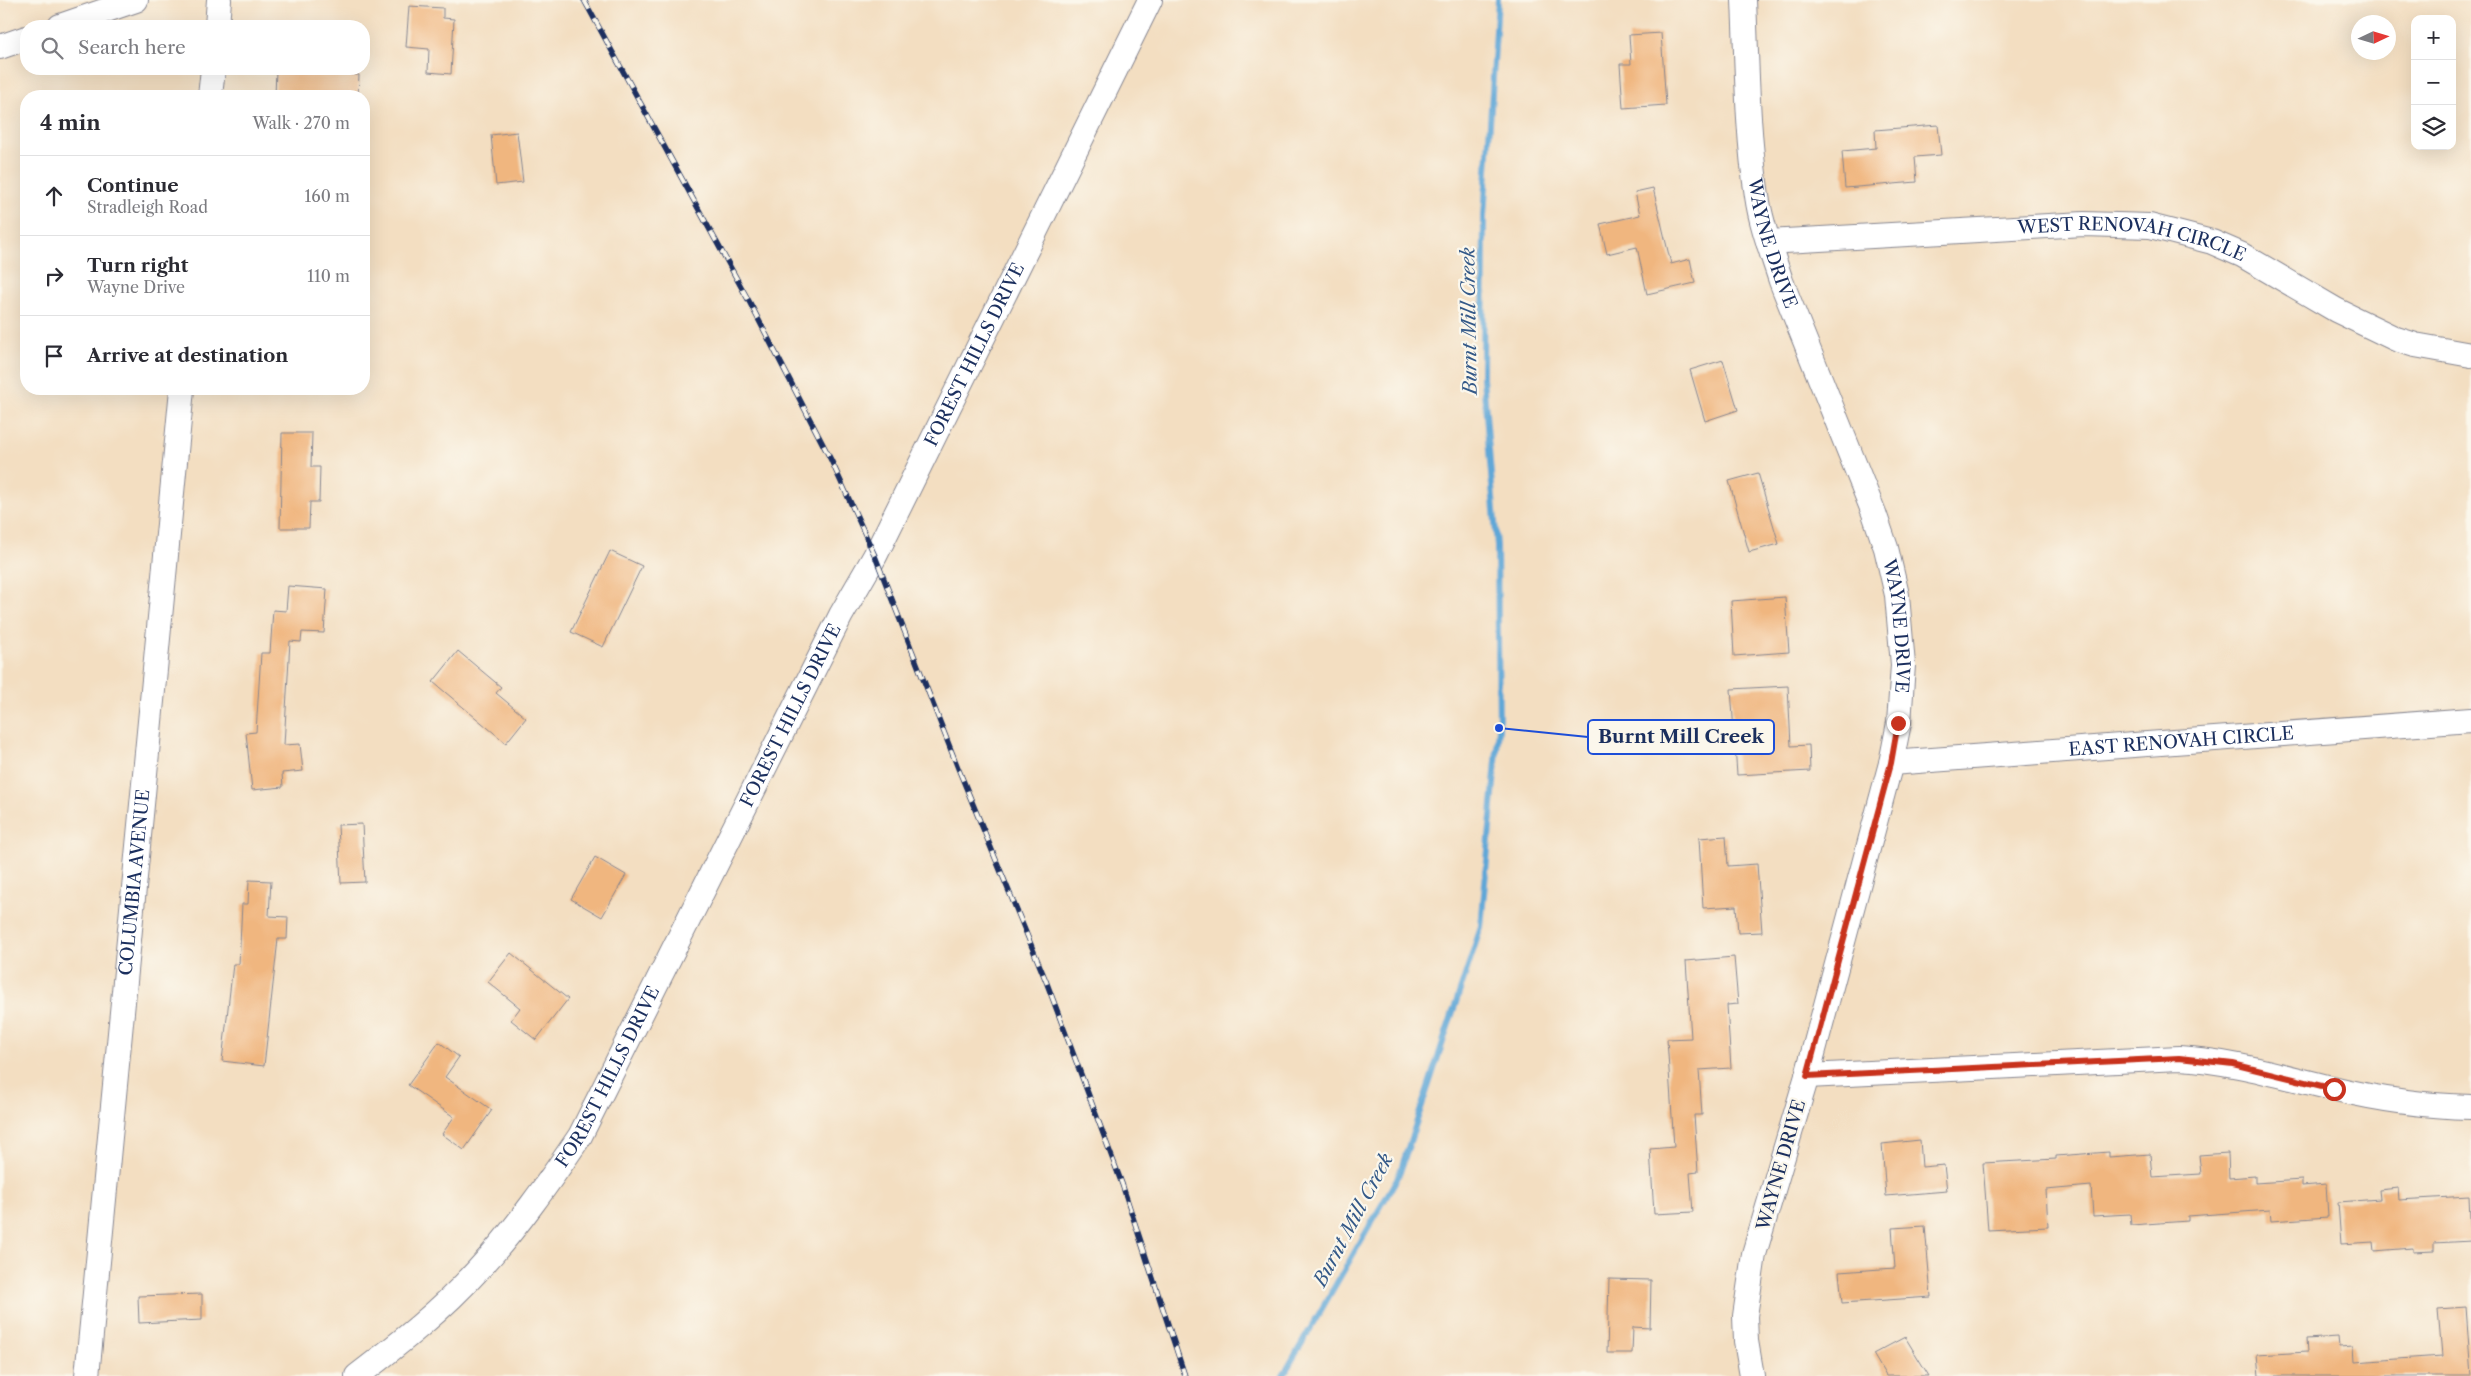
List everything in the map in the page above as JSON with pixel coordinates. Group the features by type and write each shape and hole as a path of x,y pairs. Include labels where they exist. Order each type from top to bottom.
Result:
{"street":[{"path":"78,20 136,0"},
{"path":"217,20 219,0"},
{"name":"FOREST HILLS DRIVE","path":"357,1376 394,1348 479,1270 552,1179 580,1136 841,615 875,556 1150,0"},
{"name":"WAYNE DRIVE","path":"1744,0 1751,147 1757,197 1768,242 1781,281 1874,513 1886,548 1897,595 1903,665 1898,723 1891,763 1807,1076 1754,1254 1749,1278 1745,1316 1746,1341 1752,1376"},
{"path":"0,47 20,40"},
{"path":"211,90 212,75"},
{"name":"WEST RENOVAH CIRCLE","path":"1768,242 2084,224 2150,226 2212,242 2242,255 2336,310 2396,338 2438,350 2471,355"},
{"name":"COLUMBIA AVENUE","path":"86,1376 181,395"},
{"name":"EAST RENOVAH CIRCLE","path":"1891,763 2471,720"},
{"path":"1807,1076 2179,1058 2233,1064 2334,1089 2435,1106 2471,1107"}],"building":[{"path":"409,6 443,8 443,18 454,19 451,74 428,72 429,49 406,47"},
{"path":"1661,33 1666,105 1623,108 1620,64 1631,64 1629,35"},
{"path":"276,75 359,75 358,90 275,90"},
{"path":"1938,125 1941,155 1915,157 1917,182 1845,188 1842,151 1876,148 1875,130"},
{"path":"517,132 523,182 496,185 491,135"},
{"path":"1653,188 1671,264 1690,259 1695,283 1647,294 1637,247 1607,254 1600,224 1640,215 1635,192"},
{"path":"1723,360 1738,410 1705,421 1690,370"},
{"path":"282,433 312,433 311,467 320,467 319,502 310,502 309,528 280,528"},
{"path":"1758,473 1779,544 1749,552 1729,481"},
{"path":"610,551 642,566 603,647 571,632"},
{"path":"288,586 327,589 324,633 302,632 301,642 290,641 284,745 300,744 303,771 282,773 283,787 252,790 246,733 256,732 261,653 270,653 273,610 286,611"},
{"path":"1785,597 1789,652 1734,656 1731,601"},
{"path":"458,651 501,687 496,693 526,718 506,743 433,682"},
{"path":"1788,686 1791,746 1809,745 1810,771 1737,775 1731,689"},
{"path":"362,824 365,882 341,883 338,825"},
{"path":"1726,836 1728,866 1757,864 1762,932 1738,933 1736,906 1703,908 1699,838"},
{"path":"595,857 626,875 602,917 571,899"},
{"path":"249,880 271,881 269,916 288,917 287,939 278,939 264,1066 222,1061 233,964 239,964 242,904 248,904"},
{"path":"511,953 568,999 536,1040 511,1020 520,1008 488,982"},
{"path":"1734,957 1738,1004 1727,1005 1731,1068 1699,1070 1702,1115 1694,1115 1698,1172 1690,1173 1693,1212 1654,1214 1650,1149 1674,1147 1667,1039 1691,1038 1686,961"},
{"path":"439,1042 459,1057 445,1077 492,1110 464,1150 442,1134 454,1117 408,1085"},
{"path":"1920,1140 1922,1167 1944,1165 1947,1191 1886,1196 1882,1144"},
{"path":"2109,1152 2109,1157 2150,1154 2152,1177 2201,1174 2199,1155 2228,1153 2229,1178 2255,1176 2255,1183 2302,1180 2302,1186 2326,1184 2328,1217 2271,1221 2270,1210 2188,1216 2188,1221 2131,1225 2130,1214 2093,1216 2091,1186 2046,1190 2048,1227 1988,1230 1983,1163 2056,1159 2056,1156"},
{"path":"2398,1188 2399,1200 2469,1196 2471,1241 2434,1243 2434,1251 2413,1252 2413,1248 2374,1251 2373,1242 2341,1244 2338,1202 2380,1199 2379,1190"},
{"path":"1925,1226 1931,1297 1842,1303 1839,1272 1895,1268 1892,1228"},
{"path":"1609,1279 1651,1280 1650,1328 1633,1327 1632,1353 1607,1353"},
{"path":"202,1294 202,1320 139,1323 138,1296"},
{"path":"2466,1307 2471,1376 2259,1376 2257,1355 2307,1352 2306,1339 2338,1337 2339,1347 2353,1346 2354,1362 2442,1356 2438,1309"},
{"path":"1905,1337 1929,1376 1886,1376 1873,1354"}],"waterway":[{"name":"Burnt Mill Creek","path":"1283,1376 1399,1175 1481,927 1499,728 1497,546 1483,378 1484,216 1498,0"}],"railway":[{"path":"584,0 750,303 831,460 875,556 958,768 1046,981 1122,1184 1185,1376"}],"place":[{"name":"Burnt Mill Creek","path":"1499,728"}],"route":[{"path":"1898,723 1891,763 1835,964 1807,1076 2179,1058 2233,1064 2334,1089"}]}
